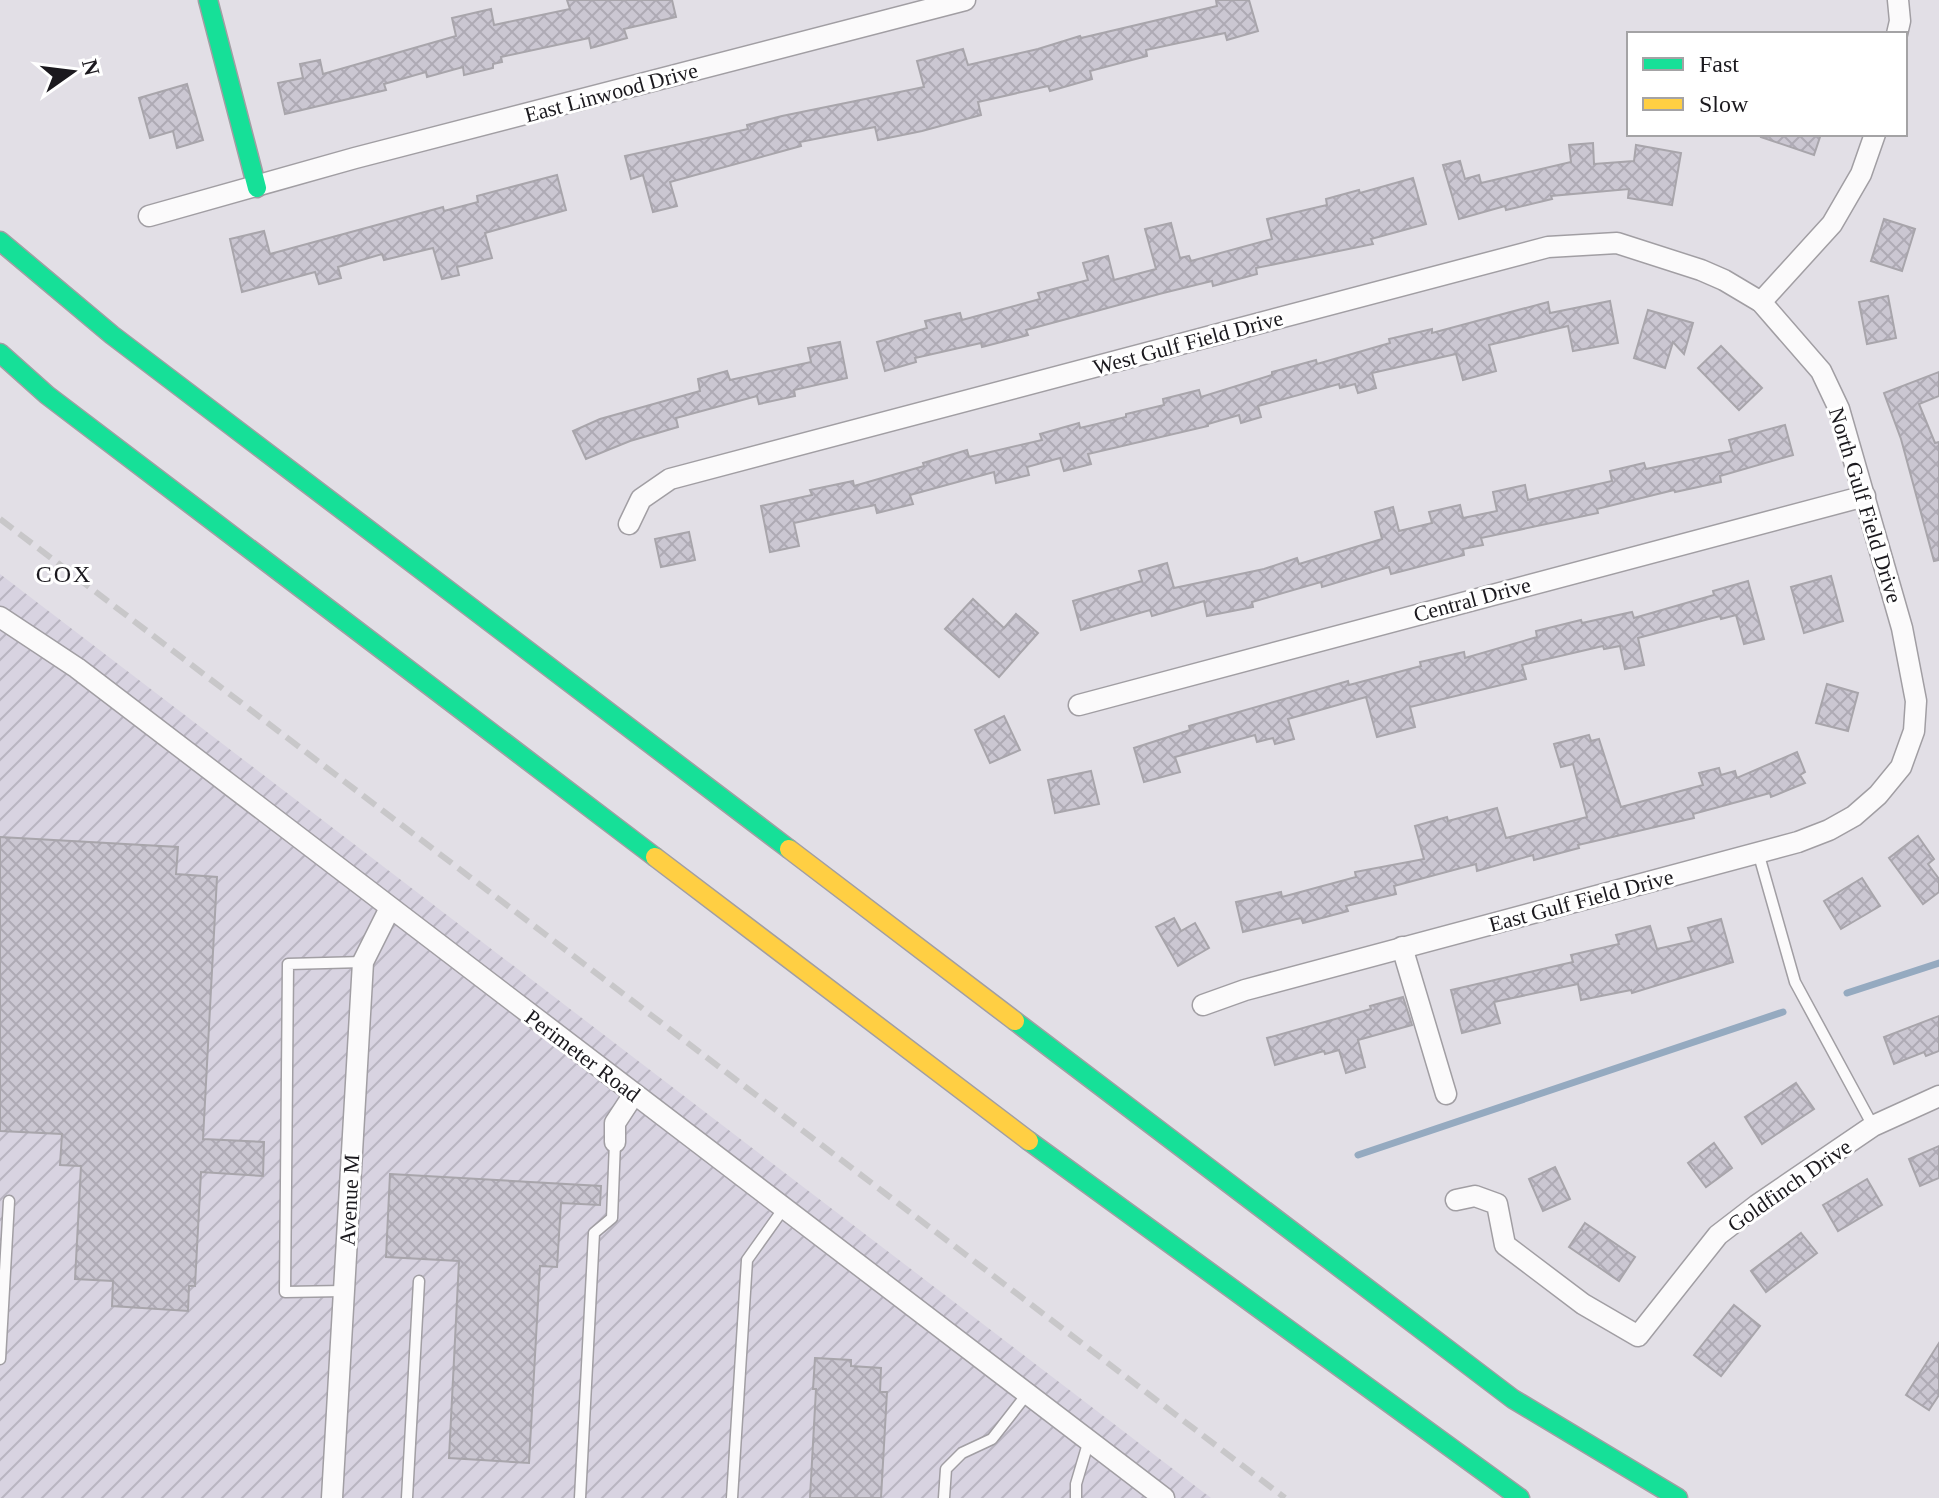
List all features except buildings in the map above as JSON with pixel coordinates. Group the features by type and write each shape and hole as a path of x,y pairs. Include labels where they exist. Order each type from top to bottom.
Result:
{"main road":[{"path":"208,0 257,188"},
{"path":"0,241 112,335 1513,1399 1678,1498"},
{"path":"0,353 47,395 1058,1163 1520,1498"}],"street":[{"name":"East Linwood Drive","path":"149,216 355,158 965,0"},
{"path":"1897,32 1898,0"},
{"path":"1761,302 1832,224 1861,174 1874,136"},
{"name":"West Gulf Field Drive","path":"629,524 641,499 670,479 1548,247 1617,243 1701,270 1761,302"},
{"name":"North Gulf Field Drive","path":"1761,302 1821,371 1839,409 1902,628 1916,701 1914,731"},
{"name":"Central Drive","path":"1079,705 1865,496"},
{"name":"Perimeter Road","path":"0,617 77,668 1164,1498"},
{"name":"East Gulf Field Drive","path":"1203,1005 1245,990 1798,842 1854,816 1878,795 1901,767 1914,731"},
{"name":"Avenue M","path":"332,1498 363,962 390,908"},
{"path":"1402,947 1446,1094"},
{"path":"615,1142 615,1123 634,1094"},
{"name":"Goldfinch Drive","path":"1456,1200 1475,1196 1497,1204 1505,1245 1583,1304 1638,1336 1718,1235 1873,1126 1939,1096"}],"lane":[{"path":"1758,852 1795,982 1873,1126"},
{"path":"344,1291 285,1292 288,964 363,962"},
{"path":"580,1498 594,1233 612,1218 615,1142"},
{"path":"0,1359 9,1201"},
{"path":"732,1498 747,1260 784,1208"},
{"path":"407,1498 419,1281"},
{"path":"944,1498 946,1469 962,1453 992,1439 1027,1394"},
{"path":"1076,1498 1076,1484 1089,1440"}],"shaded area":[{"path":"0,574 1211,1498 0,1498"}],"waterway":[{"path":"1847,993 1939,963"},
{"path":"1358,1155 1783,1012"}],"railway":[{"path":"0,519 1285,1498"}],"traffic: fast":[{"path":"208,0 257,188"},
{"path":"0,241 112,335 789,849"},
{"path":"0,353 47,395 655,857"},
{"path":"1015,1021 1513,1399 1678,1498"},
{"path":"1029,1141 1520,1498"}],"traffic: slow":[{"path":"789,849 1015,1021"},
{"path":"655,857 1029,1141"}],"district":[{"name":"COX","path":"64,574"}]}
